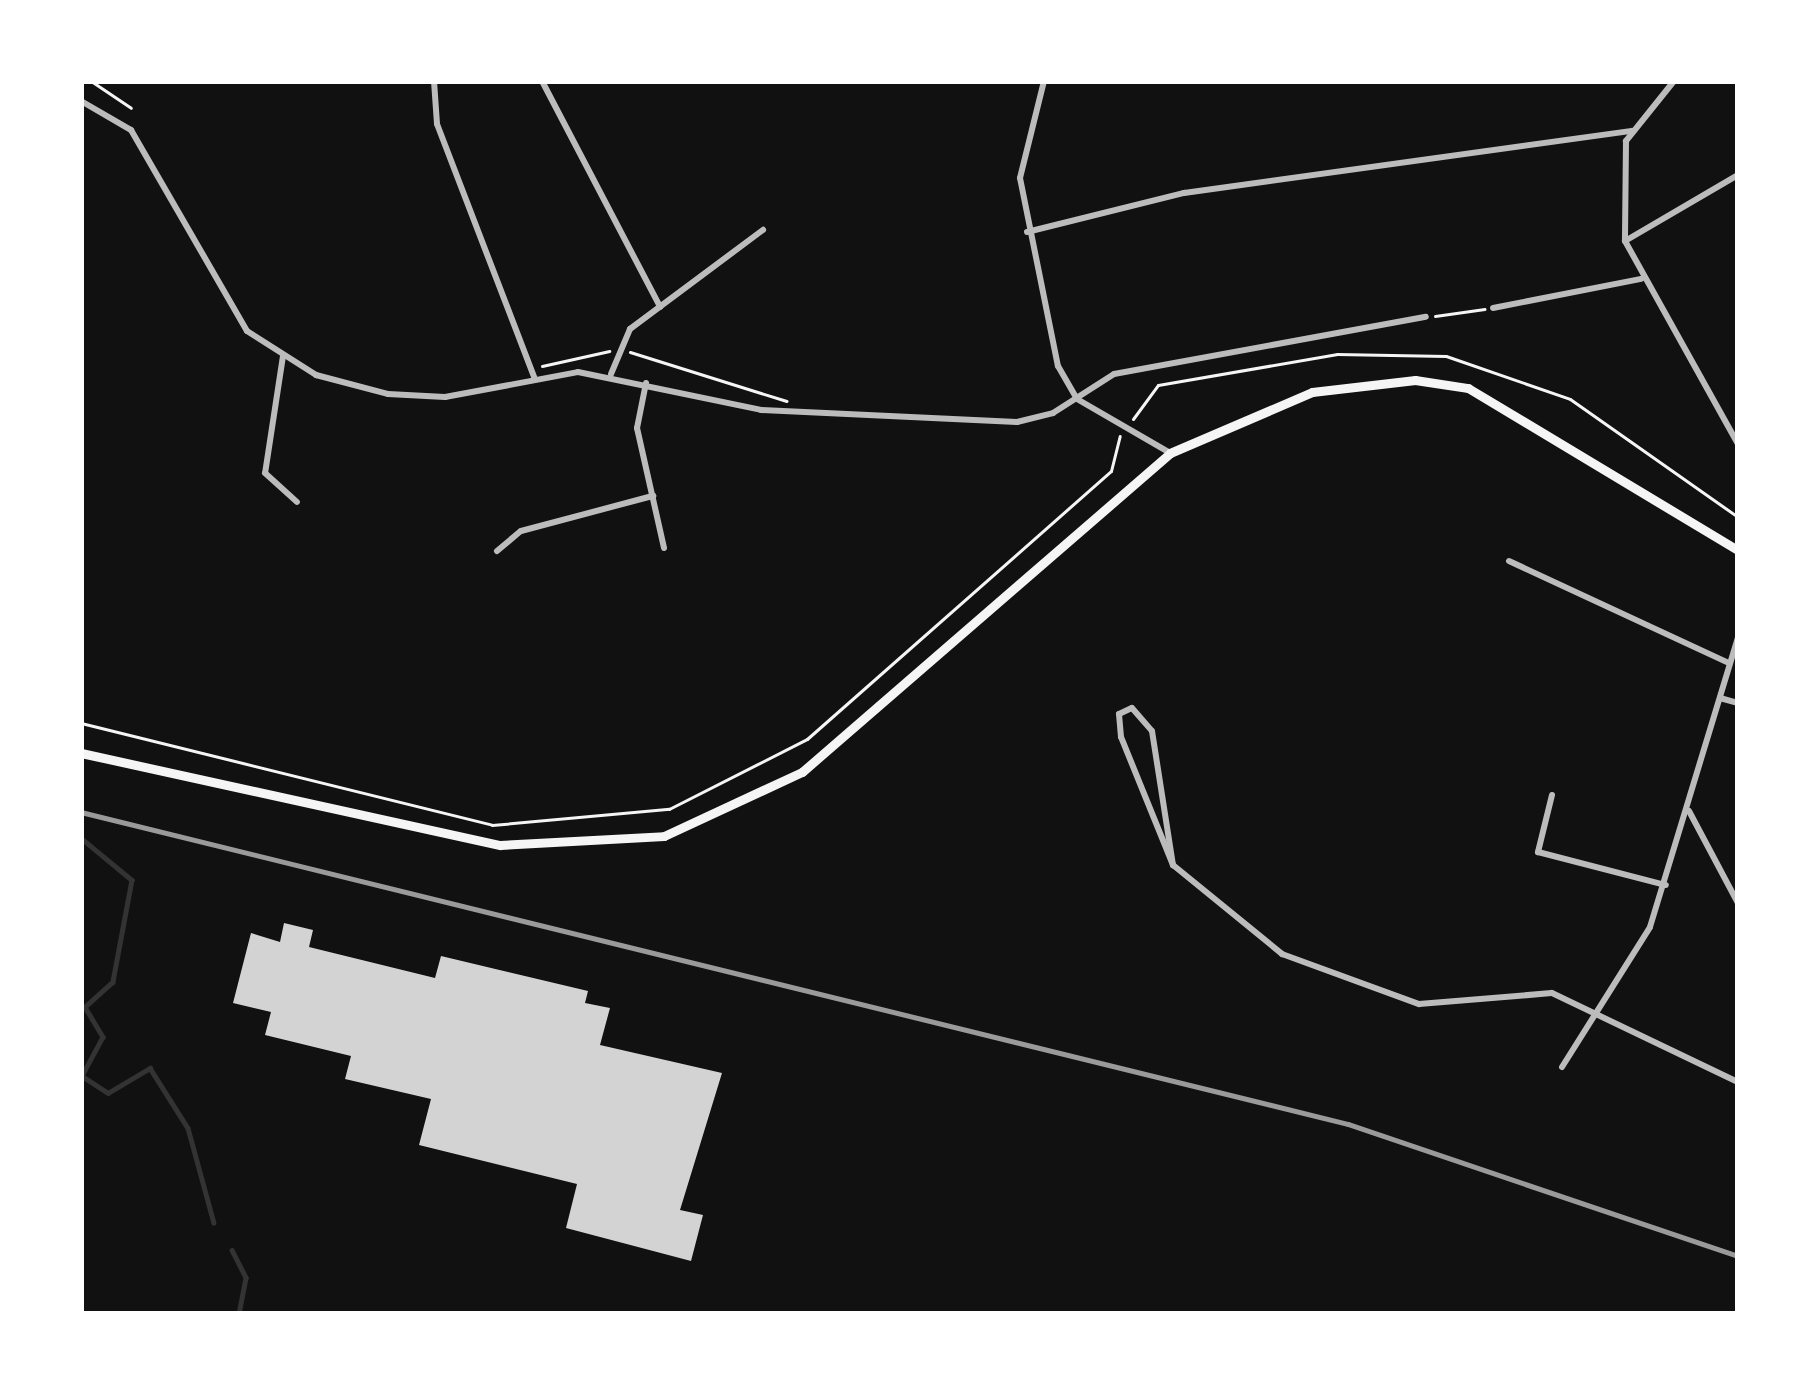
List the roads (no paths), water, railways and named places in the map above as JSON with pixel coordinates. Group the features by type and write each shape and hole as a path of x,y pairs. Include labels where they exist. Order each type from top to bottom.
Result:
{"main road":[{"path":"81,754 500,845 664,836 802,772 1170,453 1312,392 1415,380 1468,388 1738,550"}],"street":[{"path":"434,81 437,124 535,379"},
{"path":"542,81 660,307"},
{"path":"1045,81 1022,145 1027,232 1077,399 1170,453"},
{"path":"1674,81 1632,131 1619,193 1625,241 1641,280 1738,444"},
{"path":"81,101 131,130 217,295 283,356 388,394 461,395 535,379 611,374 761,410 1017,422 1077,399 1114,374 1426,316"},
{"path":"1027,232 1184,193 1632,131"},
{"path":"1625,241 1738,175"},
{"path":"611,374 620,349 660,307 764,230"},
{"path":"1493,308 1641,280"},
{"path":"283,356 265,473 297,502"},
{"path":"646,383 637,428 664,548"},
{"path":"497,551 521,531 652,496"},
{"path":"1509,561 1730,664"},
{"path":"1562,1067 1599,1016 1666,885 1738,638"},
{"path":"1720,698 1738,703"},
{"path":"1174,865 1151,731 1132,708 1119,714 1121,737 1174,865 1219,910 1320,977 1419,1004 1533,989 1738,1082"},
{"path":"1552,795 1538,852 1666,885"},
{"path":"1689,809 1738,903"}],"waterway":[{"path":"81,838 132,880 113,982 85,1007 103,1037 82,1076 108,1093 150,1068 188,1128 214,1223"},
{"path":"232,1250 246,1278 239,1314"}],"railway":[{"path":"81,812 1348,1124 1738,1256"}]}
